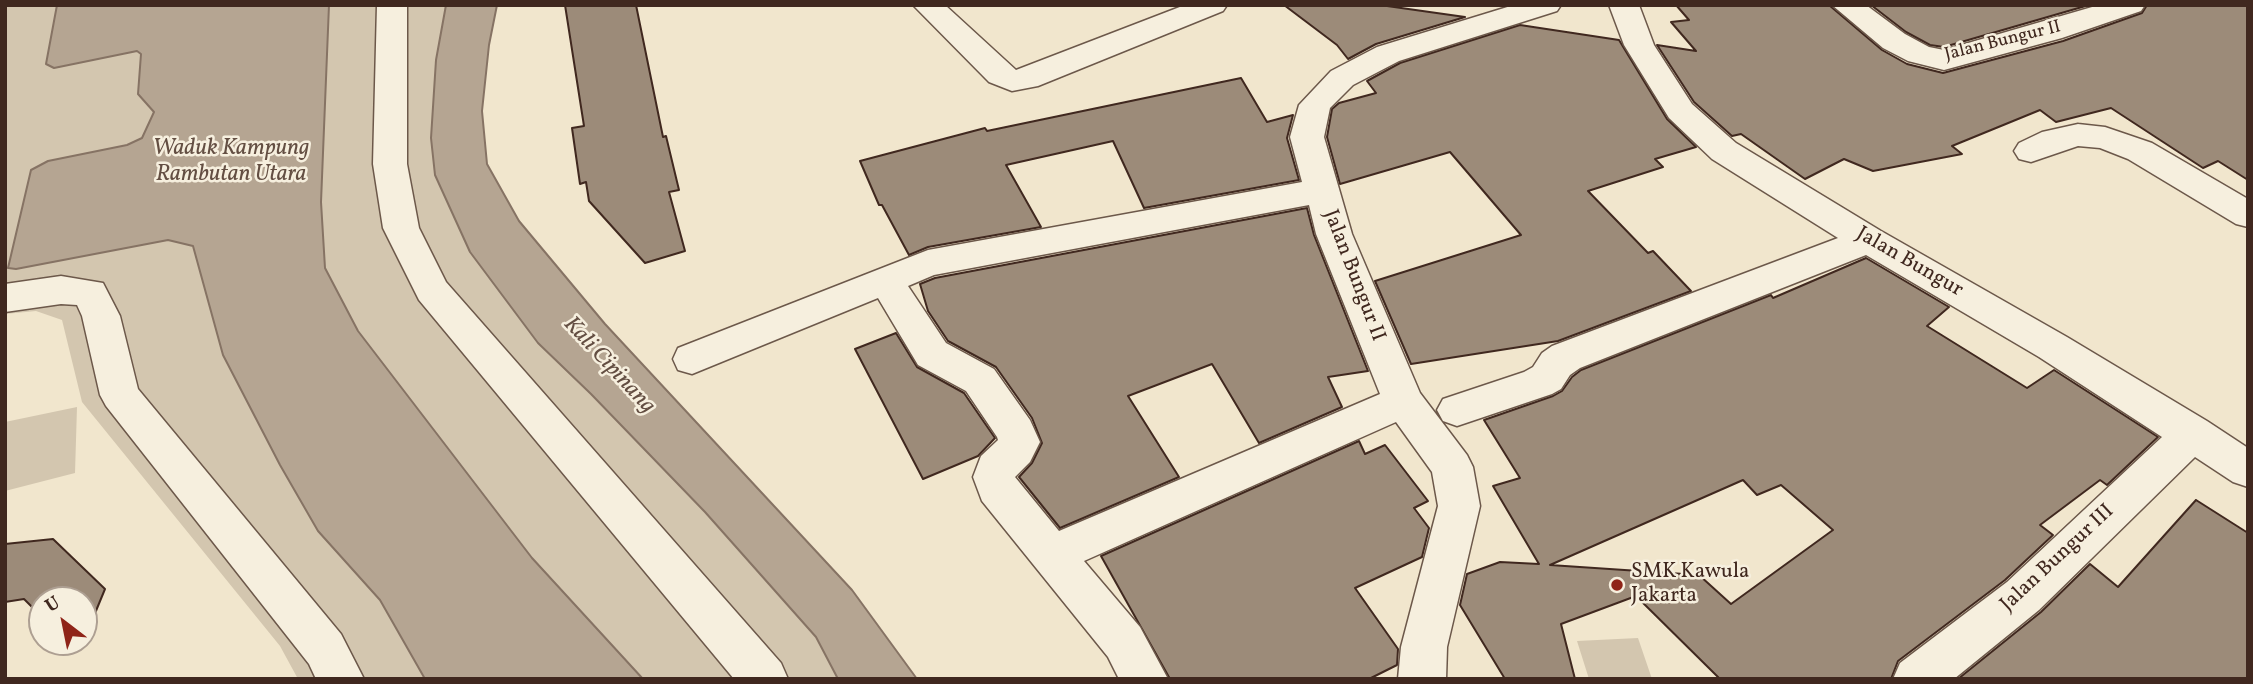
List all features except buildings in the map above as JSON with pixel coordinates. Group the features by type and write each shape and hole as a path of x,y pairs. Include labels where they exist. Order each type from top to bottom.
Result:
{"street":[{"path":"391,5 390,164 401,228 432,290 764,679"},
{"path":"935,7 1000,75 1013,80 1027,79 1212,5"},
{"name":"Jalan Bungur II","path":"1422,679 1424,647 1459,506 1452,467 1403,401 1334,233 1307,137 1315,105 1342,78 1388,54 1546,5"},
{"name":"Jalan Bungur","path":"1623,5 1639,45 1680,111 1724,151 1868,240 2053,347 2248,470"},
{"name":"Jalan Bungur II","path":"1847,5 1894,41 1919,54 1944,60 2130,5"},
{"path":"2031,150 2054,140 2078,135 2105,138 2140,150 2248,215"},
{"path":"692,359 928,263 1321,191"},
{"path":"1457,410 1538,383 1547,378 1556,364 1566,356 1868,240"},
{"path":"886,281 932,354 980,380 1016,432 1019,442 1015,450 996,468 997,488 1124,642 1144,679"},
{"path":"5,298 61,290 90,293 101,316 120,395 325,649 340,679"},
{"path":"1051,555 1403,401"},
{"name":"Jalan Bungur III","path":"1917,679 2023,596 2193,433"}],"shaded area":[{"path":"5,5 446,5 436,60 431,138 435,175 538,343 705,512 816,637 838,679 298,679 280,646 82,402 62,320 36,311 5,314"},
{"path":"77,407 75,473 5,491 5,422"},
{"path":"1638,638 1652,679 1589,679 1577,641"}],"water":[{"name":"Waduk Kampung Rambutan Utara","path":"57,5 329,5 321,202 325,268 358,331 532,558 643,679 425,679 380,600 318,531 280,465 223,355 193,246 168,240 16,269 8,268 31,170 48,161 127,145 142,138 154,112 138,94 141,54 137,51 54,68 46,64"},
{"name":"Kali Cipinang","path":"446,5 497,5 489,45 482,111 487,164 519,221 605,324 852,590 917,679 838,679 816,637 705,512 538,343 470,252 435,175 431,138 436,60"}],"place":[{"name":"SMK Kawula Jakarta","path":"1617,585"}]}
